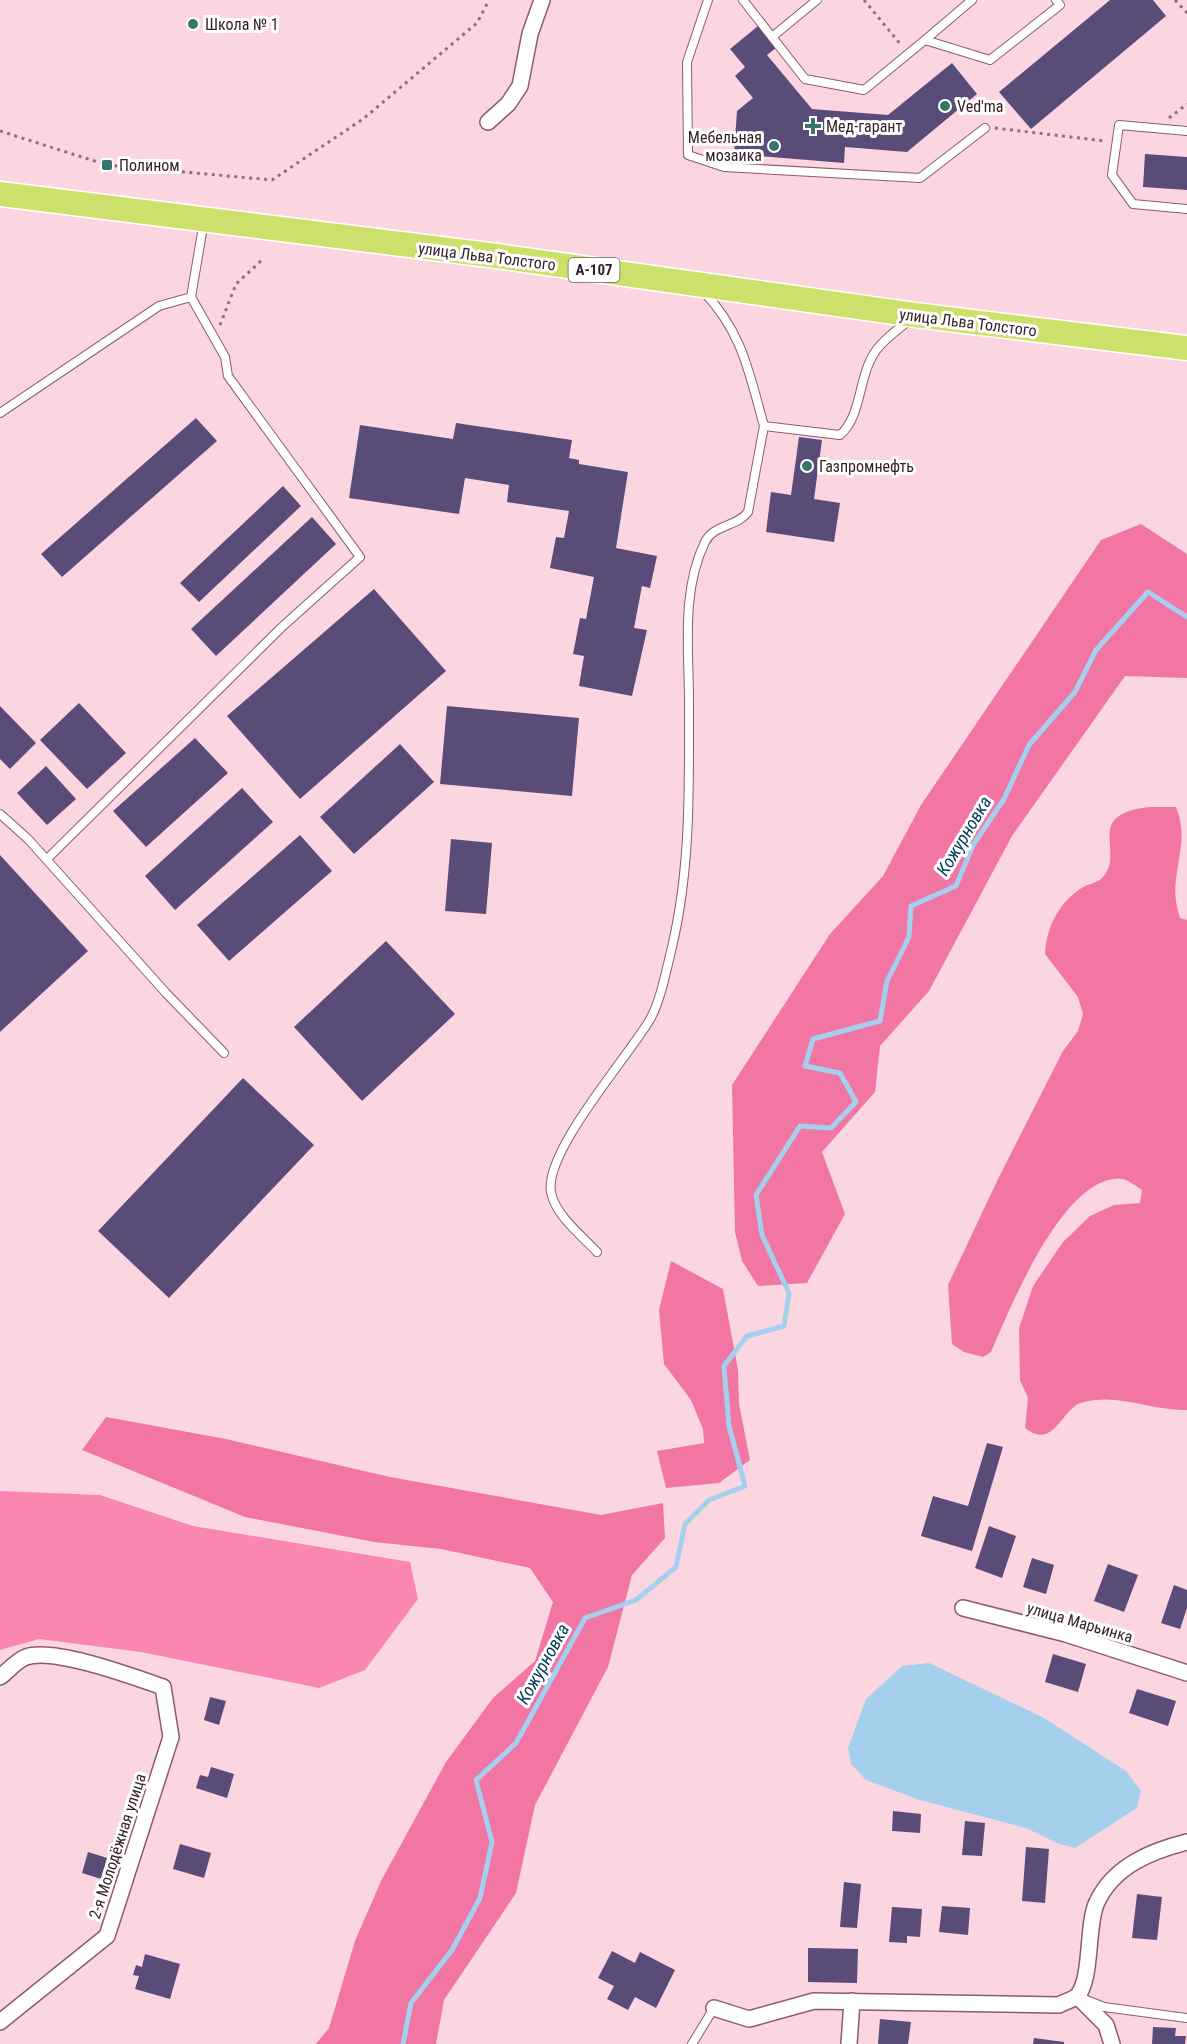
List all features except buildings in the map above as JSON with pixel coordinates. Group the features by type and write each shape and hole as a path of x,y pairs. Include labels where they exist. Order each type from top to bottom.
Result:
{"highway":[{"name":"улица Льва Толстого","path":"0,195 497,256 915,315 1187,348"}],"street":[{"path":"488,122 508,104 520,86 530,34 542,0"},
{"name":"улица Марьинка","path":"963,1608 1066,1634 1187,1673"},
{"name":"2-я Молодёжная улица","path":"0,1677 26,1657 60,1657 111,1669 163,1686 171,1737 107,1936 0,2022"},
{"path":"714,2008 749,2019 814,2001 1059,2005 1077,1996 1084,1983 1088,1940 1096,1902 1120,1870 1159,1850 1187,1842"},
{"path":"1077,1996 1106,2025 1112,2044"},
{"path":"849,2044 852,2001"}],"lane":[{"path":"708,0 687,62 688,155 724,168 920,178 985,128"},
{"path":"743,0 805,79 864,90 972,0"},
{"path":"772,37 817,0"},
{"path":"925,40 990,60 1060,2"},
{"path":"1187,131 1119,125 1112,175 1133,204 1187,209"},
{"path":"47,860 283,626 360,556 228,376 225,357 191,297 204,221"},
{"path":"597,1252 559,1210 551,1194 550,1176 562,1149 651,1019 669,957 683,886 688,830 692,581 705,541 712,531 742,519 748,512 764,426 735,332 719,308 698,286"},
{"path":"0,413 159,306 191,297"},
{"path":"764,426 840,435 849,427 865,374 875,352 915,315"},
{"path":"0,814 47,860 166,993 224,1053"},
{"path":"1077,1996 1104,2007 1187,2018"},
{"path":"692,2044 714,2008"}],"path":[{"path":"0,131 107,165 272,180 363,120 477,23 489,0"},
{"path":"864,0 908,54"},
{"path":"1175,0 1187,14"},
{"path":"985,128 1087,137 1116,144"},
{"path":"214,339 236,284 262,260"}],"shaded area":[{"path":"1141,524 1187,554 1187,678 1125,676 1012,836 929,991 880,1046 875,1092 822,1152 845,1214 807,1283 758,1286 742,1261 735,1232 732,1085 830,934 883,876 921,805 1101,540"},
{"path":"1150,807 1176,807 1182,835 1175,895 1180,918 1187,920 1187,1410 1173,1410 1121,1401 1095,1400 1074,1406 1050,1432 1035,1434 1025,1428 1028,1398 1020,1380 1019,1328 1033,1286 1063,1242 1090,1216 1114,1205 1140,1203 1142,1190 1122,1179 1100,1183 1080,1197 1060,1220 1042,1247 1011,1306 991,1352 983,1357 964,1352 952,1344 948,1285 999,1177 1063,1051 1078,1031 1083,1014 1078,997 1045,954 1052,924 1068,899 1085,886 1102,878 1108,868 1110,857 1111,826 1117,818 1129,811"},
{"path":"671,1261 723,1289 738,1370 739,1404 750,1460 719,1483 666,1488 657,1451 704,1443 703,1429 691,1400 664,1364 659,1310"},
{"path":"106,1417 226,1439 390,1477 601,1515 663,1503 665,1538 632,1575 608,1667 535,1805 516,1893 444,2000 436,2044 316,2044 329,2028 355,1941 381,1881 446,1762 493,1698 535,1661 553,1602 530,1568 441,1549 374,1542 245,1517 82,1450"},
{"path":"0,1491 100,1495 193,1526 410,1562 418,1599 365,1670 319,1688 141,1652 39,1639 0,1650"}],"water":[{"path":"929,1663 1044,1718 1126,1771 1141,1791 1137,1808 1075,1848 1059,1844 1026,1828 920,1800 866,1780 851,1764 848,1748 866,1699 902,1666"}],"waterway":[{"name":"Кожурновка","path":"403,2044 411,2003 452,1950 480,1898 492,1842 476,1780 516,1743 585,1618 636,1600 676,1567 685,1524 709,1500 745,1486 729,1426 724,1366 747,1336 784,1326 789,1293 762,1235 756,1195 800,1126 831,1128 856,1102 840,1073 805,1066 813,1039 880,1021 887,981 909,937 911,906 956,886 973,845 1004,799 1029,745 1075,692 1096,650 1148,592 1187,617"}],"place":[{"name":"Школа № 1","path":"193,24"},
{"name":"Ved'ma","path":"945,106"},
{"name":"Мед-гарант","path":"813,126"},
{"name":"Мебельная мозаика","path":"774,146"},
{"name":"Полином","path":"107,165"},
{"name":"Газпромнефть","path":"807,466"}]}
